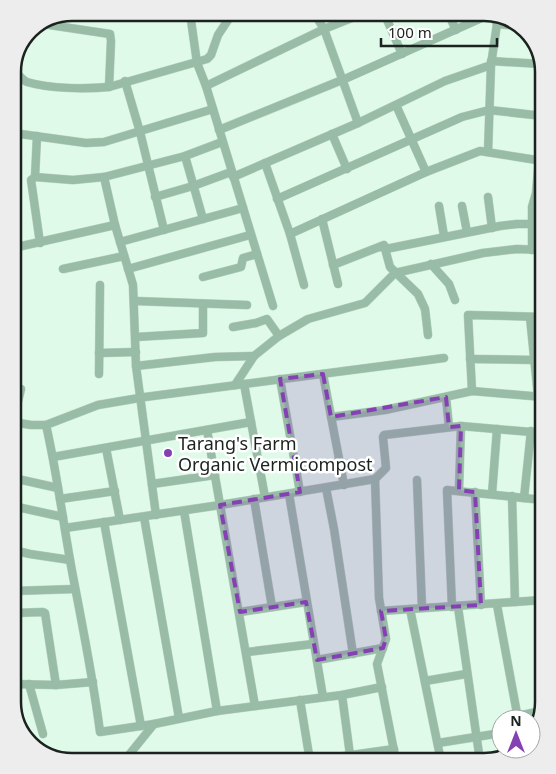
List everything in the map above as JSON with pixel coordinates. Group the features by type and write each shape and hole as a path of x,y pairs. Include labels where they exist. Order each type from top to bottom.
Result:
{"street":[{"path":"191,21 197,62 273,306"},
{"path":"21,76 26,81 56,87 109,86 207,58 211,55 218,35 226,21"},
{"path":"319,21 324,29 358,123"},
{"path":"388,21 402,54"},
{"path":"452,21 456,30"},
{"path":"218,130 342,80 475,21"},
{"path":"206,86 341,22"},
{"path":"488,152 491,63 497,24 501,24"},
{"path":"53,25 110,34 112,42 109,86"},
{"path":"156,196 232,175 265,163 396,106 445,81 491,63 534,64"},
{"path":"125,81 140,132 164,230"},
{"path":"396,106 426,172"},
{"path":"21,134 86,143 104,142 213,109"},
{"path":"277,199 462,117 489,110 535,115"},
{"path":"332,134 346,168"},
{"path":"37,136 35,176 31,180 40,243"},
{"path":"35,176 73,180 104,177 185,156 222,142"},
{"path":"290,234 426,172 480,151 535,160"},
{"path":"185,156 203,219"},
{"path":"265,163 290,234 304,285"},
{"path":"104,177 135,301 136,366 156,515"},
{"path":"235,385 254,356 283,334 308,319 365,303 395,273 483,252 532,250 532,207 535,196"},
{"path":"488,197 492,228"},
{"path":"439,206 444,236"},
{"path":"462,206 466,232"},
{"path":"120,242 242,208"},
{"path":"322,220 338,284"},
{"path":"333,265 383,245 386,248 466,232 532,224"},
{"path":"21,247 115,225"},
{"path":"128,269 250,235"},
{"path":"386,248 390,267 418,294 424,309 428,334"},
{"path":"203,277 241,267 243,258 257,254"},
{"path":"63,269 124,256"},
{"path":"431,264 449,284 455,300"},
{"path":"99,374 100,285"},
{"path":"135,301 247,305"},
{"path":"136,337 203,333 203,304"},
{"path":"472,391 468,315 535,317"},
{"path":"470,359 535,360 530,317"},
{"path":"232,327 256,323 267,318 283,334"},
{"path":"99,353 136,352"},
{"path":"136,366 215,357 254,356"},
{"path":"21,423 46,425 98,405 140,398 444,358"},
{"path":"323,374 344,485"},
{"path":"280,379 300,492"},
{"path":"244,384 265,497"},
{"path":"331,417 385,410 472,391 535,396"},
{"path":"446,397 449,427"},
{"path":"53,457 250,422"},
{"path":"46,425 93,682 100,732 154,724 216,710 382,688"},
{"path":"460,490 462,426"},
{"path":"65,528 184,511 375,479 386,468 384,435 462,426 535,432"},
{"path":"492,494 497,429"},
{"path":"207,430 255,706"},
{"path":"524,498 530,431"},
{"path":"106,448 120,520"},
{"path":"152,484 215,475"},
{"path":"375,479 379,598 386,639 377,664 395,753"},
{"path":"21,480 58,488"},
{"path":"417,480 422,608"},
{"path":"326,488 353,654"},
{"path":"479,753 455,607 446,491 448,489 460,490 535,499"},
{"path":"60,499 115,491"},
{"path":"475,492 481,605"},
{"path":"289,494 323,697"},
{"path":"512,496 515,602"},
{"path":"254,499 272,607"},
{"path":"21,508 63,517"},
{"path":"184,511 216,710"},
{"path":"144,516 179,718"},
{"path":"104,522 141,726"},
{"path":"21,552 70,560"},
{"path":"21,591 75,589"},
{"path":"381,611 535,601"},
{"path":"240,612 306,602"},
{"path":"497,604 517,709"},
{"path":"410,609 440,753"},
{"path":"21,613 45,613 56,685"},
{"path":"247,652 314,644"},
{"path":"317,660 383,648"},
{"path":"425,681 466,674"},
{"path":"21,684 56,685 93,682"},
{"path":"29,684 43,734"},
{"path":"342,694 355,753"},
{"path":"300,700 308,753"},
{"path":"130,753 154,724"},
{"path":"438,743 491,734"},
{"path":"375,753 394,749"}],"highlighted area":[{"path":"323,374 331,417 446,397 449,427 461,426 459,490 475,492 481,605 381,611 386,639 383,648 317,660 306,602 240,612 220,505 300,492 280,379"}],"place":[{"name":"Tarang's Farm Organic Vermicompost","path":"168,453"}]}
